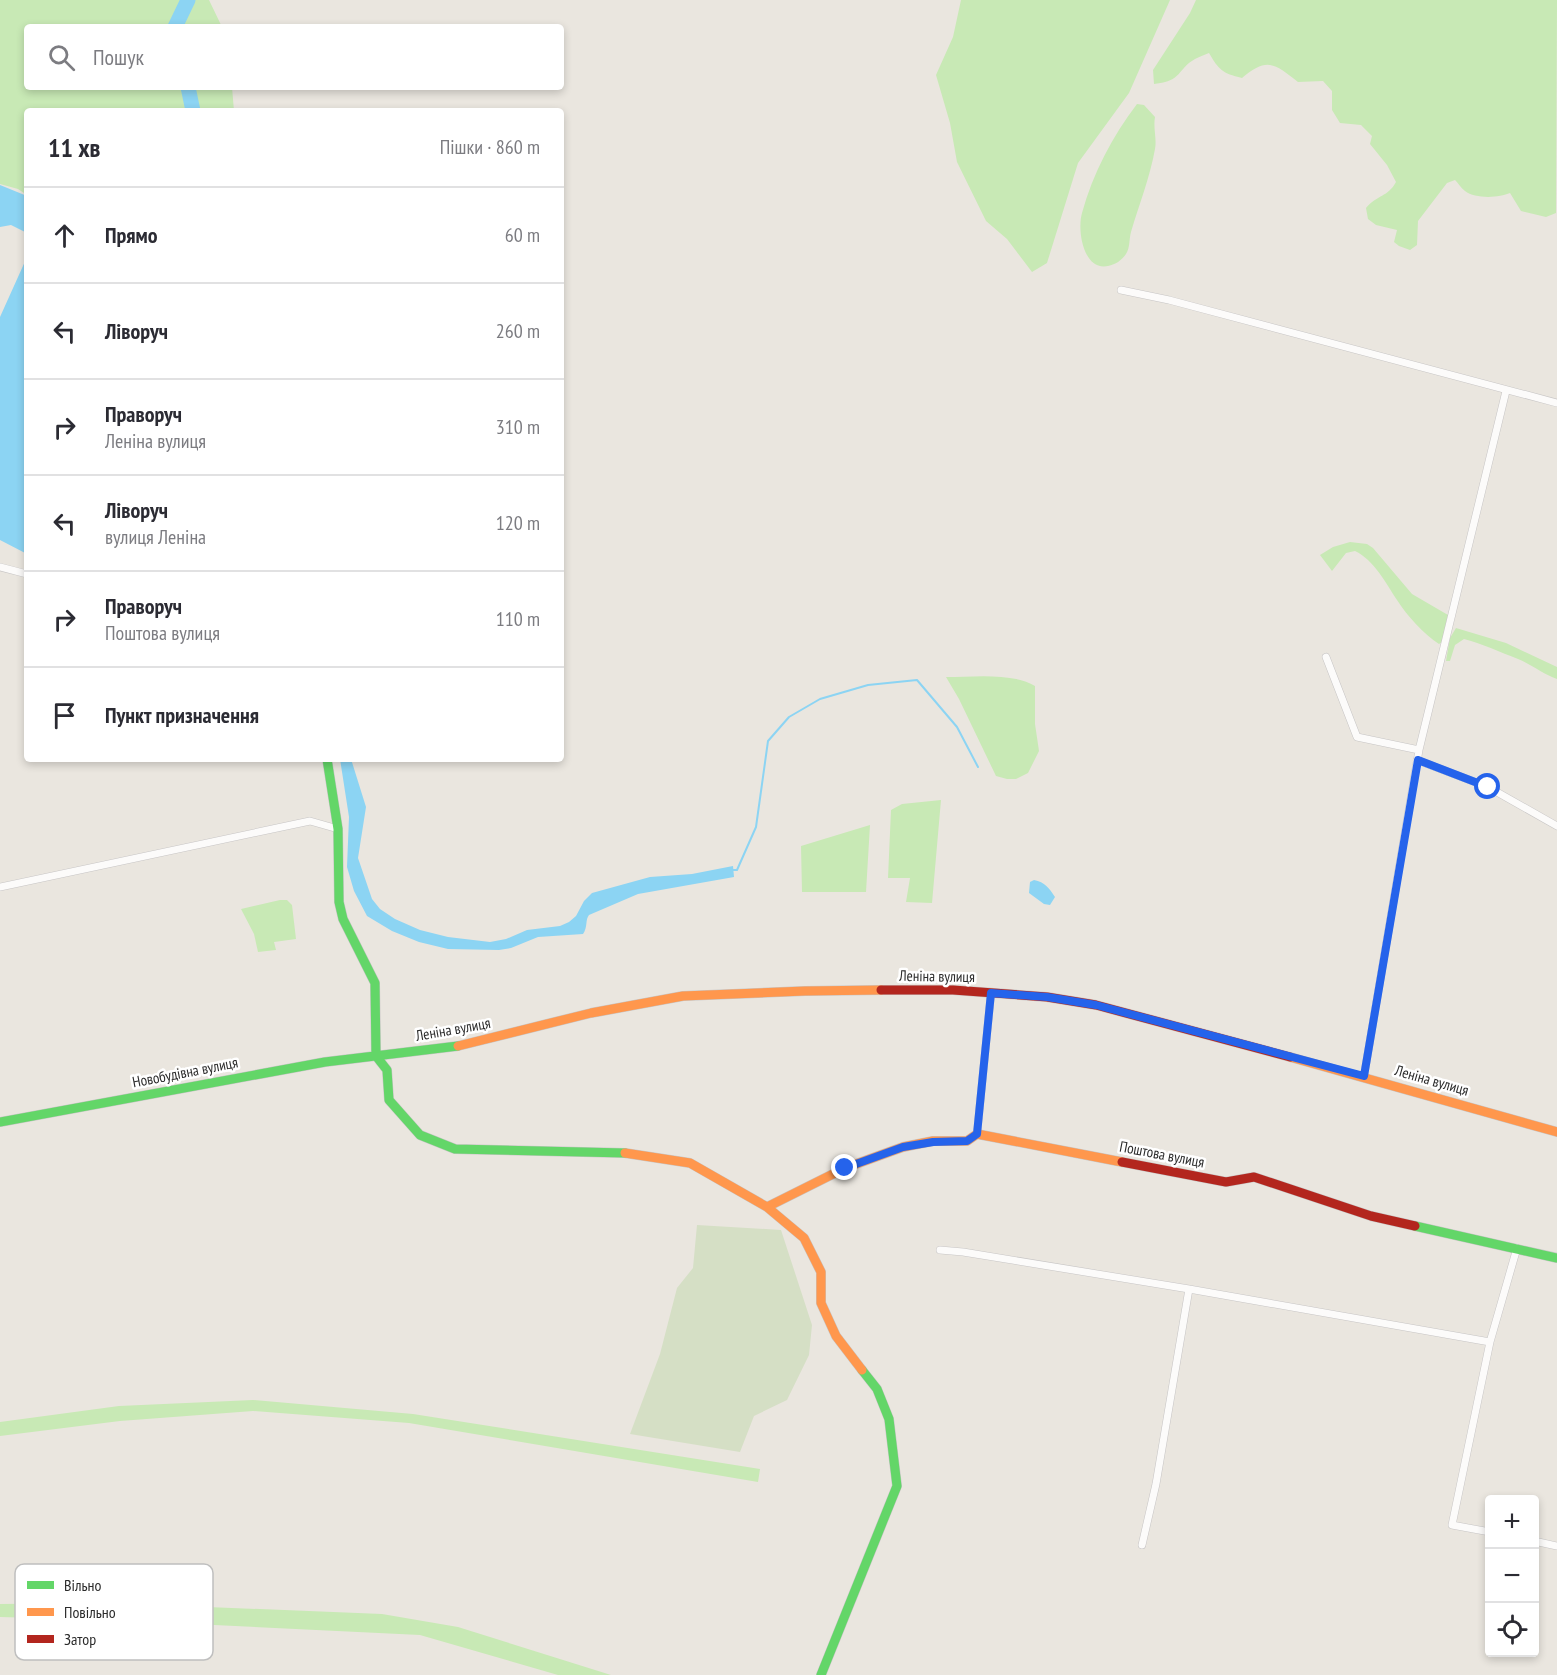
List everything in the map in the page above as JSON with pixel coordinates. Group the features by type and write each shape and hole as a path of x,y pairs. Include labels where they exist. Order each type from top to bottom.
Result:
{"street":[{"path":"1121,290 1169,300 1557,404"},
{"path":"1364,1076 1419,750 1506,391"},
{"path":"0,567 24,573"},
{"path":"1326,657 1357,737 1419,750"},
{"path":"1418,760 1488,787 1557,826"},
{"path":"327,762 338,829 339,902 343,920 375,983 376,1056 387,1070 389,1100 420,1135 455,1149 625,1153 690,1163 767,1207 804,1238 821,1272 822,1303 837,1336 877,1389 889,1419 897,1486 820,1675"},
{"path":"0,887 310,821 338,829"},
{"name":"Леніна вулиця","path":"376,1056 462,1046 591,1013 683,996 805,991 953,990 1047,997 1096,1005 1364,1076 1557,1132"},
{"path":"977,1134 991,993"},
{"name":"Новобудівна вулиця","path":"0,1122 325,1062 376,1056"},
{"name":"Поштова вулиця","path":"767,1207 845,1168 903,1147 933,1142 967,1141 977,1134 1226,1182 1254,1177 1371,1216 1557,1258"},
{"path":"1485,1531 1452,1525 1490,1342 1517,1248"},
{"path":"940,1250 1190,1289 1490,1342"},
{"path":"1142,1545 1156,1484 1190,1289"},
{"path":"1539,1542 1557,1546"}],"green space":[{"path":"0,0 209,0 221,24 24,24 24,90 232,90 234,108 24,108 24,193 0,184"},
{"path":"961,0 1170,0 1129,93 1078,163 1047,263 1032,272 1007,239 986,221 957,162 950,123 936,75 953,37"},
{"path":"1196,0 1557,0 1556,213 1546,217 1521,211 1510,193 1494,197 1469,194 1455,180 1447,183 1418,221 1417,245 1410,250 1399,246 1394,242 1397,230 1376,225 1368,219 1366,208 1389,191 1396,182 1387,165 1370,144 1372,136 1361,125 1340,123 1332,110 1332,91 1323,81 1298,82 1283,70 1270,65 1258,67 1242,78 1222,70 1209,53 1189,63 1170,80 1154,84 1153,70"},
{"path":"1137,104 1144,105 1155,117 1153,159 1127,252 1116,263 1099,266 1087,256 1081,239 1082,213 1104,156 1119,129"},
{"path":"1350,542 1367,544 1373,548 1412,594 1448,615 1442,642 1439,644 1416,624 1379,572 1362,555 1355,551 1346,553 1332,571 1320,555 1333,547"},
{"path":"1456,628 1506,643 1557,667 1557,679 1518,659 1464,639 1455,645 1450,661 1446,661 1450,638"},
{"path":"946,677 1004,677 1035,686 1035,724 1039,751 1028,773 1016,779 996,776"},
{"path":"941,800 932,903 906,902 910,878 888,878 891,810 902,804"},
{"path":"870,825 866,892 802,892 801,846"},
{"path":"287,900 292,905 296,939 274,942 276,950 258,952 254,934 241,909"},
{"path":"697,1225 781,1230 812,1325 809,1355 787,1400 754,1416 740,1452 630,1434 660,1354 677,1288 693,1268"},
{"path":"253,1400 413,1414 760,1469 758,1482 409,1423 253,1411 120,1421 0,1436 0,1422 119,1406"},
{"path":"0,1604 15,1604 15,1617 0,1617"},
{"path":"213,1607 382,1614 458,1627 611,1675 558,1675 420,1635 213,1625"}],"water":[{"path":"0,185 24,195 24,232 11,225 0,227"},
{"path":"24,264 24,552 0,540 0,317"},
{"path":"340,762 352,762 366,807 358,858 372,899 380,909 395,919 420,930 448,937 490,942 506,939 527,930 560,926 576,916 584,901 592,893 650,877 692,874 733,866 734,877 638,894 589,915 583,934 538,937 511,948 499,950 448,949 419,942 392,931 367,916 354,891 347,867 349,817"},
{"path":"1034,880 1046,886 1055,897 1050,905 1044,904 1029,893 1030,882"}],"waterway":[{"path":"176,24 188,0"},
{"path":"189,90 192,108"},
{"path":"733,870 737,870 756,827 768,741 789,717 820,699 868,685 917,680 957,727 978,767"}],"traffic: fast":[{"path":"327,762 338,829 339,902 343,919 375,983 376,1056 387,1070 389,1100 420,1135 455,1149 625,1153"},
{"path":"0,1122 325,1062 458,1046"},
{"path":"1415,1226 1557,1258"},
{"path":"821,1675 897,1486 889,1419 877,1389 862,1370"}],"traffic: slow":[{"path":"458,1046 591,1013 683,996 881,990"},
{"path":"1290,1057 1557,1132"},
{"path":"767,1207 845,1168 903,1147 933,1141 967,1141 977,1134 1122,1162"},
{"path":"625,1153 690,1163 767,1207 804,1238 821,1272 821,1303 836,1336 862,1370"}],"traffic: jam":[{"path":"881,990 953,990 1047,997 1096,1005 1290,1057"},
{"path":"1122,1162 1226,1182 1254,1177 1371,1216 1415,1226"}],"route":[{"path":"845,1168 903,1147 933,1142 967,1141 977,1134 991,993 1047,997 1096,1005 1364,1076 1418,760 1488,787"}]}
